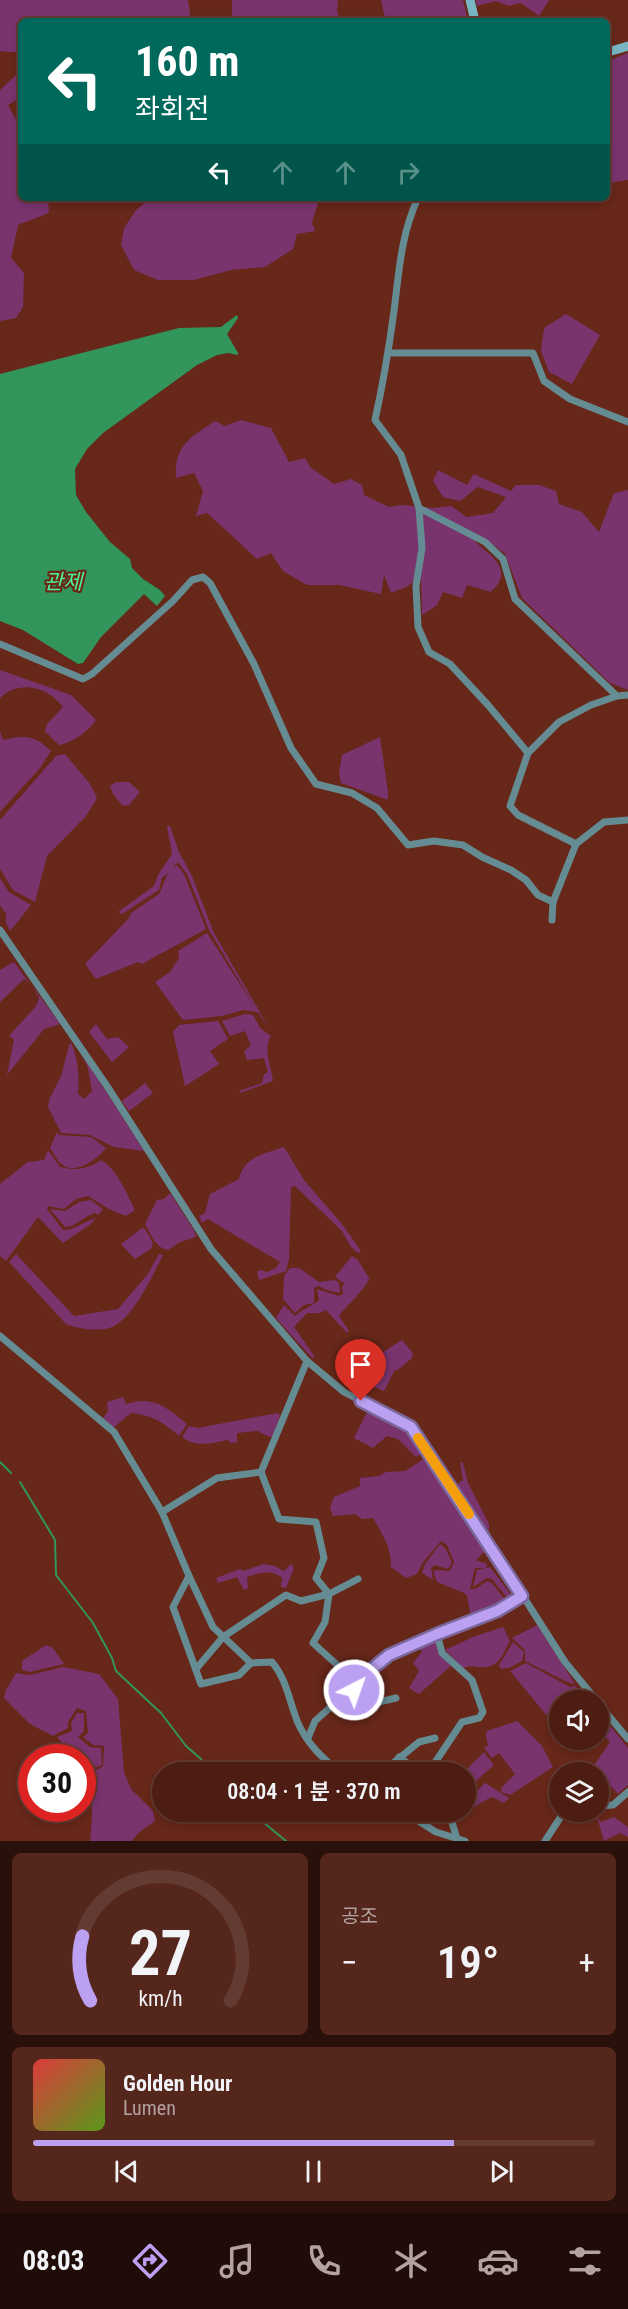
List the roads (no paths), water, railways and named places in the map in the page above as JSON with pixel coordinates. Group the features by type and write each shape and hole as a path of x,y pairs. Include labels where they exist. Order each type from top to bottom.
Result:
{"street":[{"path":"470,0 474,18"},
{"path":"610,51 628,46"},
{"path":"417,201 409,217 400,255 388,353 375,420 401,454 418,508 422,549 416,586 418,627 429,652 450,664 528,753"},
{"path":"388,353 533,353 544,381 570,399 628,422"},
{"path":"418,508 485,542 503,559 515,599 617,696"},
{"path":"0,644 83,679 92,674 173,601 192,580 203,577 210,583 254,664 291,748 316,784 352,793 376,808 408,845 434,841 463,845 482,857 512,870 526,880 538,895 553,902"},
{"path":"576,844 518,815 510,806 528,753 560,722 591,705 617,696 628,695"},
{"path":"552,920 553,902 576,844 604,822 628,820"},
{"path":"0,930 107,1086 211,1248 307,1361 344,1392 411,1427 565,1662 588,1690"},
{"path":"0,1336 114,1432 162,1512 213,1627 251,1663"},
{"path":"307,1361 261,1472 279,1519 316,1522 324,1558 316,1578 329,1594 325,1622 313,1643 356,1682"},
{"path":"162,1512 217,1478 261,1472"},
{"path":"189,1575 173,1606 201,1684 239,1675 251,1663 272,1662 283,1675 298,1724 317,1753 327,1762"},
{"path":"196,1669 223,1637 286,1595 301,1601 329,1594 358,1579"},
{"path":"308,1738 315,1721 356,1682 389,1655 497,1611 522,1596"},
{"path":"435,1762 462,1722 479,1718 483,1712 472,1680 442,1653 437,1634"},
{"path":"356,1682 354,1690 370,1704 396,1698"},
{"path":"609,1716 628,1739"},
{"path":"393,1762 419,1742 435,1738"},
{"path":"399,1757 406,1762"},
{"path":"609,1805 613,1805 628,1792"},
{"path":"420,1822 436,1832 461,1840"},
{"path":"453,1822 461,1840"},
{"path":"545,1841 557,1822"}],"water":[{"name":"관제","path":"237,315 238,318 227,334 238,355 228,353 217,355 197,365 103,433 87,449 75,469 76,495 86,512 110,542 130,559 132,568 165,596 157,606 144,594 101,637 83,663 78,664 23,630 0,621 0,374 179,328 221,327"}],"waterway":[{"path":"0,1462 11,1473"},
{"path":"20,1482 55,1540 56,1575 93,1623 112,1658 116,1671 161,1713 186,1746 203,1762"},
{"path":"263,1822 286,1841"}]}
